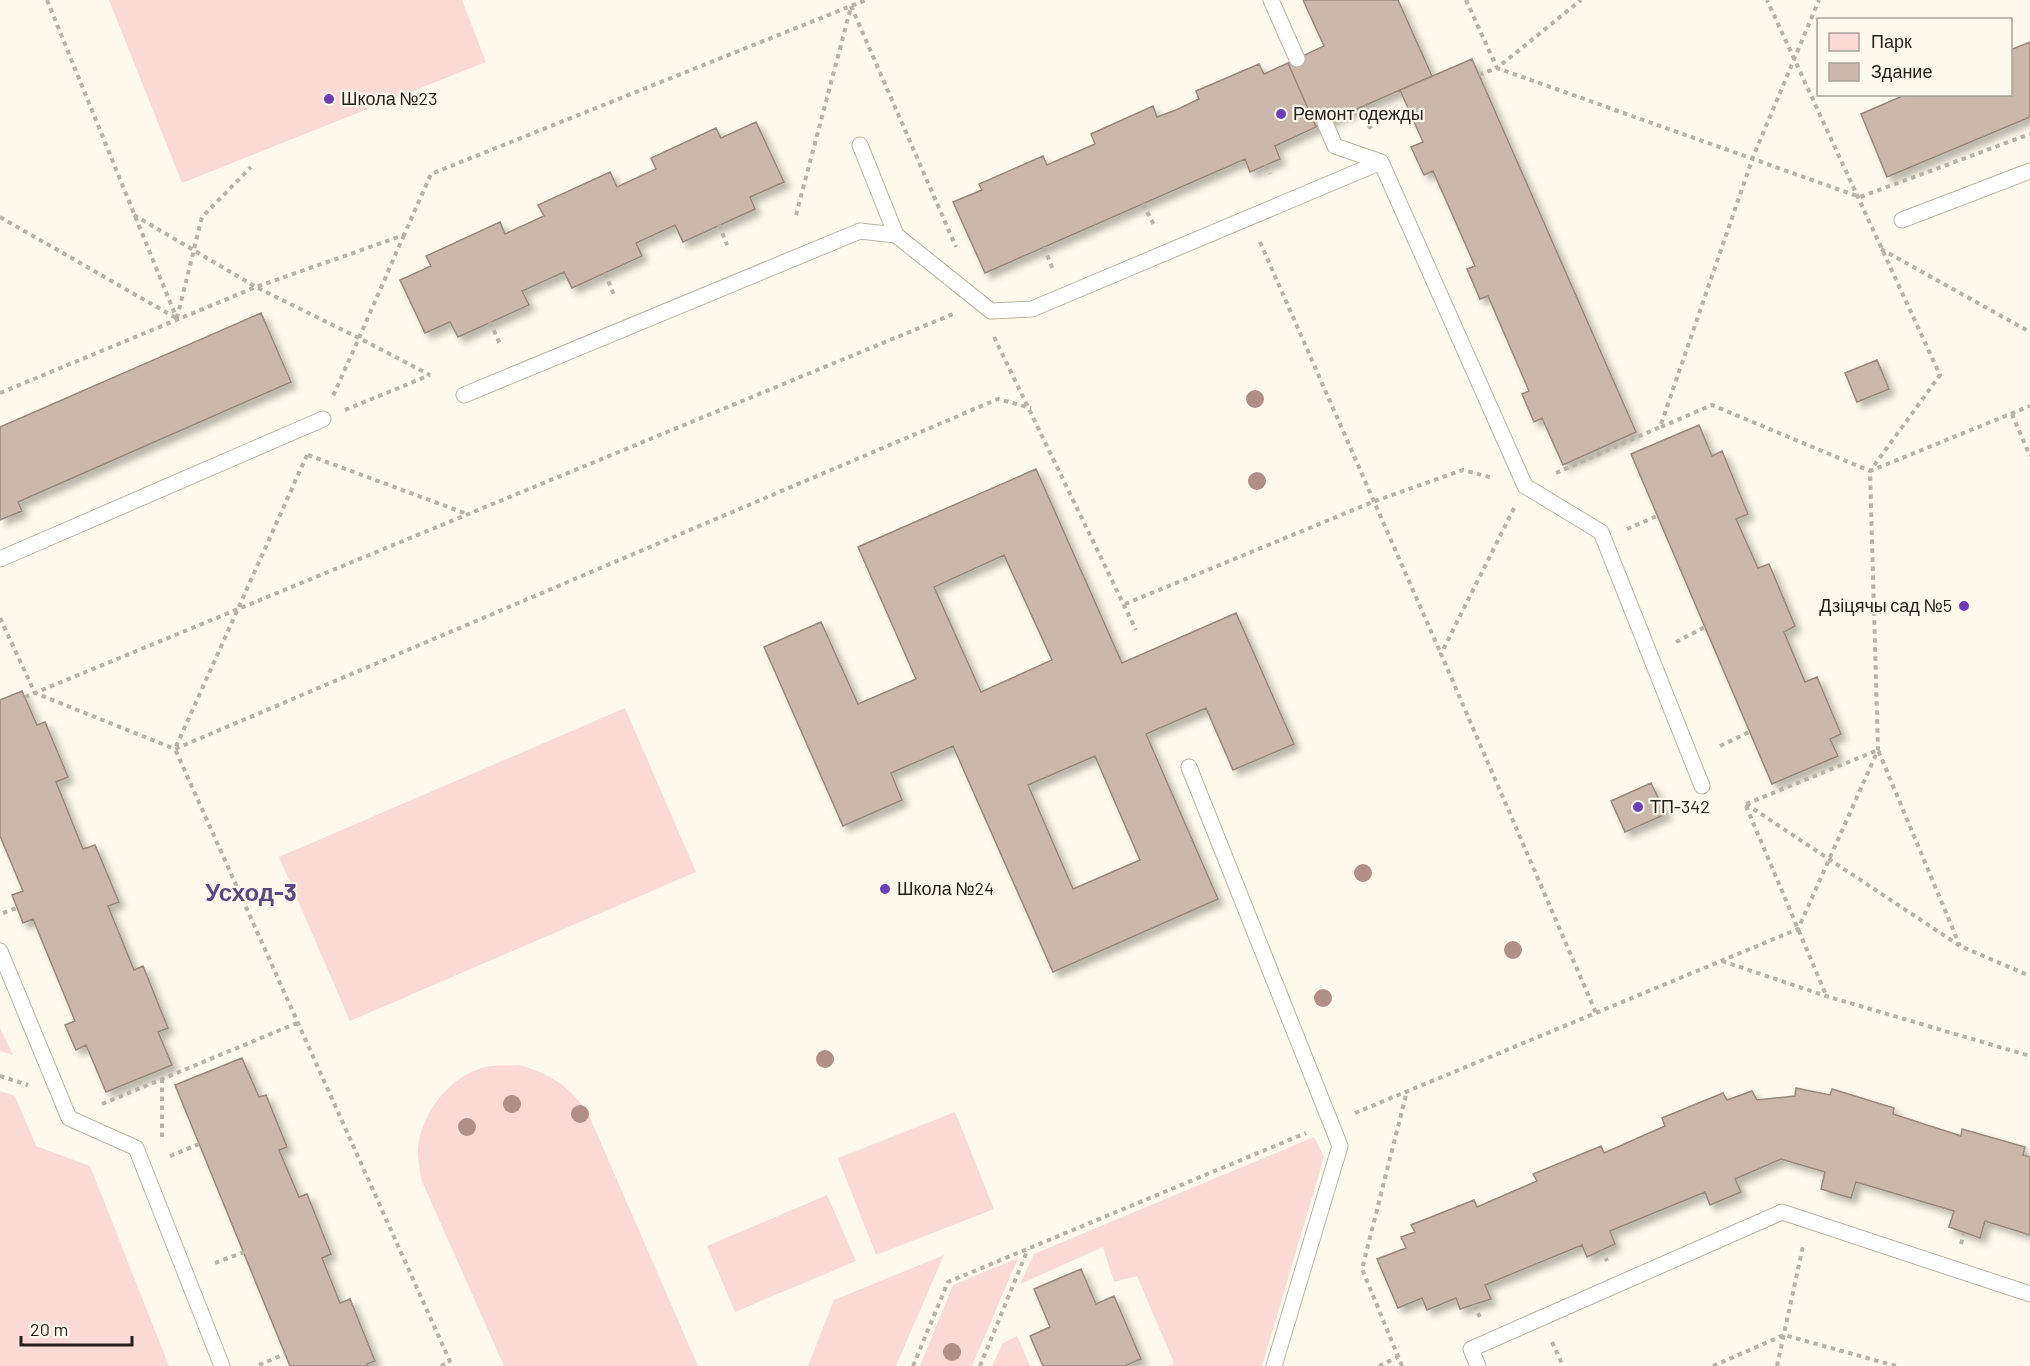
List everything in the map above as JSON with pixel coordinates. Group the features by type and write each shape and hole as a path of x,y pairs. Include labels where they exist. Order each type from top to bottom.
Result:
{"lane":[{"path":"1271,0 1297,59"},
{"path":"1325,123 1335,146 1381,162 1525,486 1601,532 1702,786"},
{"path":"860,145 896,235 991,311 1032,309 1381,162"},
{"path":"1902,220 2030,171"},
{"path":"464,395 860,231 896,235"},
{"path":"0,559 323,419"},
{"path":"1189,767 1340,1146 1274,1366"},
{"path":"0,951 69,1118 136,1148 222,1366"},
{"path":"1478,1366 1471,1349 1782,1212 2030,1294"}],"path":[{"path":"47,0 177,319"},
{"path":"175,749 431,174 866,0"},
{"path":"1466,0 1497,68 1753,157 1860,197 2030,134"},
{"path":"1479,75 1497,68 1581,0"},
{"path":"1767,0 1792,60 1860,197 1881,249 1940,375 1870,471 1878,750 1960,946"},
{"path":"1660,427 1753,157 1819,0"},
{"path":"796,215 851,6"},
{"path":"851,6 957,248"},
{"path":"1335,146 1407,107"},
{"path":"1266,165 1270,174"},
{"path":"177,319 192,249 202,217 251,167"},
{"path":"1143,204 1154,225"},
{"path":"134,214 256,287 430,375 323,419"},
{"path":"0,217 177,319"},
{"path":"1250,218 1596,1012"},
{"path":"719,225 727,245"},
{"path":"0,393 256,287 404,235"},
{"path":"1044,247 1053,270"},
{"path":"1881,249 2030,332"},
{"path":"605,273 614,295"},
{"path":"25,697 980,302 1136,630"},
{"path":"490,322 501,344"},
{"path":"175,749 998,399 1031,408"},
{"path":"1125,604 1375,501 1463,470 1525,486 1712,405 1870,471 2030,406"},
{"path":"2012,414 2030,456"},
{"path":"307,455 468,514"},
{"path":"1441,654 1525,486"},
{"path":"1627,529 1657,516"},
{"path":"0,618 35,693 175,749 451,1364 441,1366"},
{"path":"1676,642 1705,627"},
{"path":"1720,746 1749,732"},
{"path":"1746,804 1878,750"},
{"path":"913,1366 948,1282 1798,929 1878,750"},
{"path":"1746,804 1960,946 2030,976"},
{"path":"1746,804 1826,996"},
{"path":"3,913 17,908"},
{"path":"1722,961 1826,996 2030,1056"},
{"path":"93,1107 297,1023"},
{"path":"162,1079 162,1138"},
{"path":"1401,1366 1362,1269 1408,1091"},
{"path":"170,1156 199,1144"},
{"path":"1777,1366 1809,1221"},
{"path":"980,1366 1029,1248"},
{"path":"215,1263 244,1252"},
{"path":"1474,1305 1482,1322"},
{"path":"1713,1366 1784,1335 1896,1366"},
{"path":"259,1365 285,1354"},
{"path":"1379,1366 1398,1358"}],"green space":[{"path":"109,0 462,0 486,62 182,183"},
{"path":"625,708 696,872 350,1021 279,857"},
{"path":"0,1028 13,1055 0,1051"},
{"path":"519,1065 558,1082 587,1111 698,1366 504,1366 421,1179 418,1147 426,1119 433,1106 453,1084 477,1070 491,1066"},
{"path":"0,1091 15,1096 36,1146 90,1166 169,1366 0,1366"},
{"path":"955,1112 994,1209 876,1255 838,1158"},
{"path":"1314,1137 1324,1157 1262,1366 1168,1366 1174,1363 1137,1276 1114,1282 1103,1247 1020,1284 1034,1254"},
{"path":"827,1195 856,1261 735,1312 707,1246"},
{"path":"944,1255 896,1366 808,1366 834,1300"},
{"path":"1018,1258 972,1366 920,1366 953,1285"},
{"path":"1017,1336 1030,1366 992,1366 1003,1343"}],"building":[{"path":"1303,0 1398,0 1432,76 1316,127 1288,63 1324,46"},
{"path":"2030,42 2030,117 1887,177 1861,114 1902,96 2012,96 2012,49"},
{"path":"1472,59 1636,432 1563,465 1542,418 1534,422 1522,394 1529,391 1488,296 1480,299 1467,269 1475,266 1433,171 1424,175 1411,147 1423,142 1400,90"},
{"path":"1288,63 1316,127 1275,146 1280,159 1250,172 1245,159 985,273 953,202 982,190 979,184 1043,156 1047,165 1095,144 1091,134 1153,106 1157,117 1199,99 1196,91 1259,64 1264,74"},
{"path":"756,122 784,182 750,197 755,209 683,242 675,225 636,243 642,256 572,288 564,272 522,291 529,305 458,337 450,322 425,333 400,280 431,266 426,256 500,222 505,234 544,216 538,205 610,172 617,187 656,169 651,158 716,128 721,138"},
{"path":"261,313 291,382 18,502 22,511 0,520 0,427"},
{"path":"1877,360 1889,389 1857,402 1845,373"},
{"path":"1699,425 1712,456 1722,451 1748,514 1736,519 1758,568 1769,564 1795,626 1784,632 1805,682 1817,677 1841,734 1830,739 1838,756 1772,784 1631,454"},
{"path":"1036,469 1122,663 1236,613 1294,744 1233,770 1206,708 1146,734 1218,899 1053,972 953,746 891,773 902,800 843,826 764,647 821,622 858,704 916,679 858,547","holes":["1004,555 1052,660 981,692 934,587","1095,756 1140,860 1073,889 1028,785"]},
{"path":"22,691 37,725 45,722 68,777 56,782 83,849 95,845 119,902 108,906 134,970 143,966 168,1028 158,1032 172,1065 106,1092 86,1045 76,1050 65,1025 75,1021 33,919 23,923 12,895 23,891 0,836 0,700"},
{"name":"ТП-342","path":"1651,783 1666,814 1625,832 1611,801"},
{"path":"242,1058 259,1097 266,1095 287,1147 279,1150 299,1197 307,1194 331,1254 322,1258 340,1303 350,1299 375,1361 367,1364 368,1366 290,1366 175,1085"},
{"path":"1796,1088 1830,1095 1832,1089 1894,1108 1893,1114 1961,1136 1962,1129 2025,1147 2023,1155 2030,1157 2030,1235 1985,1221 1980,1238 1949,1227 1954,1211 1856,1182 1851,1198 1837,1194 1821,1189 1825,1172 1781,1159 1735,1179 1741,1192 1710,1205 1705,1192 1610,1231 1615,1244 1587,1257 1582,1245 1485,1285 1491,1299 1460,1309 1456,1298 1427,1310 1422,1298 1398,1308 1377,1259 1406,1248 1401,1237 1415,1232 1411,1225 1474,1200 1477,1207 1537,1181 1533,1174 1601,1146 1604,1153 1665,1126 1662,1118 1723,1093 1727,1100 1752,1091 1757,1100 1795,1096"},
{"path":"1081,1269 1096,1304 1114,1296 1141,1359 1124,1366 1043,1366 1030,1336 1050,1327 1034,1289"}],"place":[{"name":"Школа №23","path":"329,99"},
{"name":"Ремонт одежды","path":"1281,114"},
{"name":"Дзіцячы сад №5","path":"1964,606"},
{"name":"ТП-342","path":"1638,807"},
{"name":"Школа №24","path":"885,889"}],"district":[{"name":"Усход-3","path":"251,893"}]}
